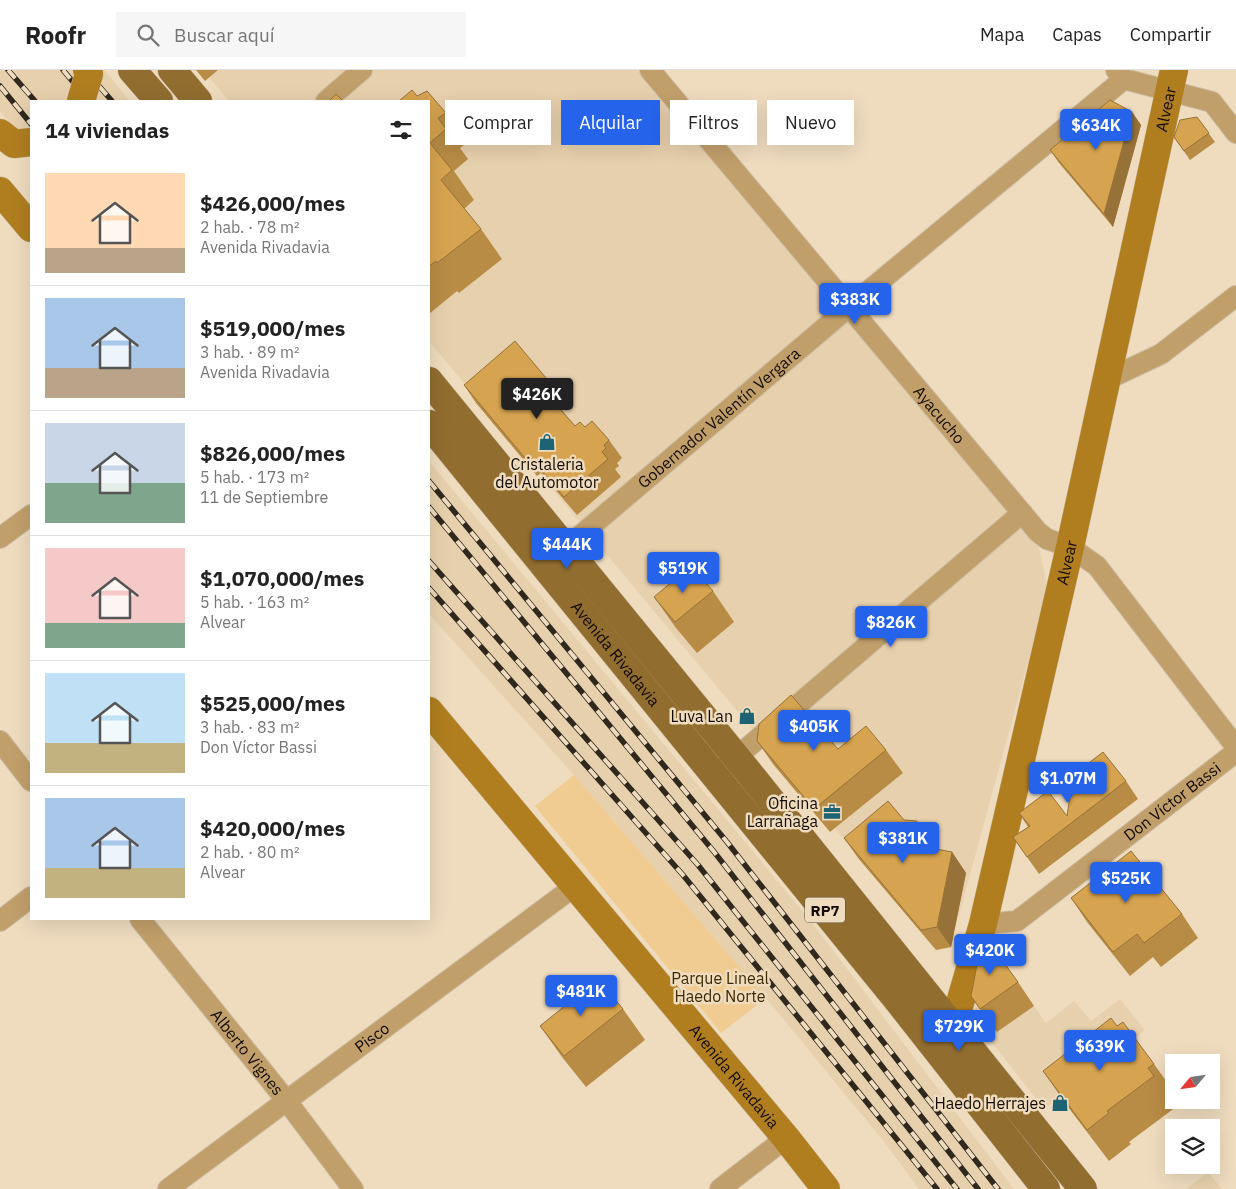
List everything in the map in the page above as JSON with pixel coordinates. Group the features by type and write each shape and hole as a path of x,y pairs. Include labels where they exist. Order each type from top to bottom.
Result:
{"main road":[{"path":"132,70 158,100"},
{"path":"172,70 197,100"},
{"name":"Avenida Rivadavia","path":"430,382 715,775 944,1036 1083,1189"},
{"name":"Avenida Rivadavia","path":"430,425 556,556 737,758 944,1036 1046,1189"}],"street":[{"path":"82,100 89,74 87,70"},
{"path":"327,100 362,70"},
{"name":"Ayacucho","path":"650,70 1038,532 1047,539 1070,547 1096,566 1236,747"},
{"path":"1120,74 1172,81 1212,102 1236,133"},
{"name":"Gobernador Valentín Vergara","path":"556,556 1120,74"},
{"name":"Alvear","path":"944,1036 983,924 1070,547 1172,81"},
{"path":"0,133 14,144 30,142"},
{"path":"0,190 30,227"},
{"path":"1106,380 1161,354 1236,296"},
{"path":"715,775 1022,512"},
{"path":"0,538 30,516"},
{"name":"Avenida Rivadavia","path":"430,712 786,1138 826,1189"},
{"path":"0,741 30,780"},
{"name":"Don Víctor Bassi","path":"983,924 1017,921 1236,752"},
{"name":"Pisco","path":"168,1189 575,886"},
{"path":"0,921 30,898"},
{"name":"Alberto Vignes","path":"141,920 286,1100 353,1189"},
{"path":"720,1189 786,1138"}],"shaded area":[{"path":"0,70 104,70 129,100 30,100 30,147 0,111"},
{"path":"203,70 643,70 670,102 670,145 706,145 1005,503 1039,548 1048,589 950,948 936,950 430,342 430,100 228,100"},
{"path":"430,462 810,920 1014,1189 919,1189 885,1143 766,998 574,775 430,615"},
{"path":"989,941 1046,1023 1074,1001 1091,1021 1120,999 1145,1030 1044,1109 978,1025 975,1005"},
{"path":"1205,1174 1210,1174 1222,1189 1186,1189"}],"green space":[{"name":"Parque Lineal Haedo Norte","path":"574,775 766,998 721,1033 535,806"}],"building":[{"path":"412,90 417,96 427,91 445,112 438,118 445,130 430,143 430,100 400,100"},
{"path":"336,94 342,100 330,100"},
{"path":"1110,100 1132,112 1104,214 1050,150"},
{"path":"1197,117 1209,133 1184,151 1174,137 1180,120"},
{"path":"430,143 452,170 441,180 481,229 437,263 436,261 430,265"},
{"path":"515,341 552,385 544,391 575,426 580,422 585,427 592,421 609,440 604,445 606,448 602,452 608,459 564,497 528,455 525,458 464,385"},
{"path":"691,566 713,591 675,622 654,597"},
{"path":"791,695 838,749 866,726 886,750 814,809 757,741 759,724"},
{"path":"1103,752 1126,781 1027,857 1013,837 1030,826 1019,813 1048,791 1067,816 1073,775"},
{"path":"888,801 904,820 917,821 914,845 952,852 937,927 921,930 844,838"},
{"path":"1131,851 1182,914 1144,943 1137,934 1113,952 1071,898"},
{"path":"983,934 1018,982 980,1009 971,996"},
{"path":"598,979 623,1009 564,1056 540,1026"},
{"path":"1111,1018 1117,1026 1123,1022 1154,1064 1148,1068 1154,1076 1107,1111 1109,1113 1087,1130 1043,1071"}],"railway":[{"path":"8,70 34,100"},
{"path":"63,70 88,100"},
{"path":"85,70 111,100"},
{"path":"0,86 30,123"},
{"path":"430,482 727,842 998,1189"},
{"path":"430,508 715,853 978,1189"},
{"path":"430,562 698,865 957,1189"},
{"path":"430,589 683,875 937,1189"}],"place":[{"name":"Cristaleria del Automotor","path":"547,442"},
{"name":"Luva Lan","path":"747,716"},
{"name":"Oficina Larrañaga","path":"832,812"},
{"name":"Haedo Herrajes","path":"1060,1103"}]}
